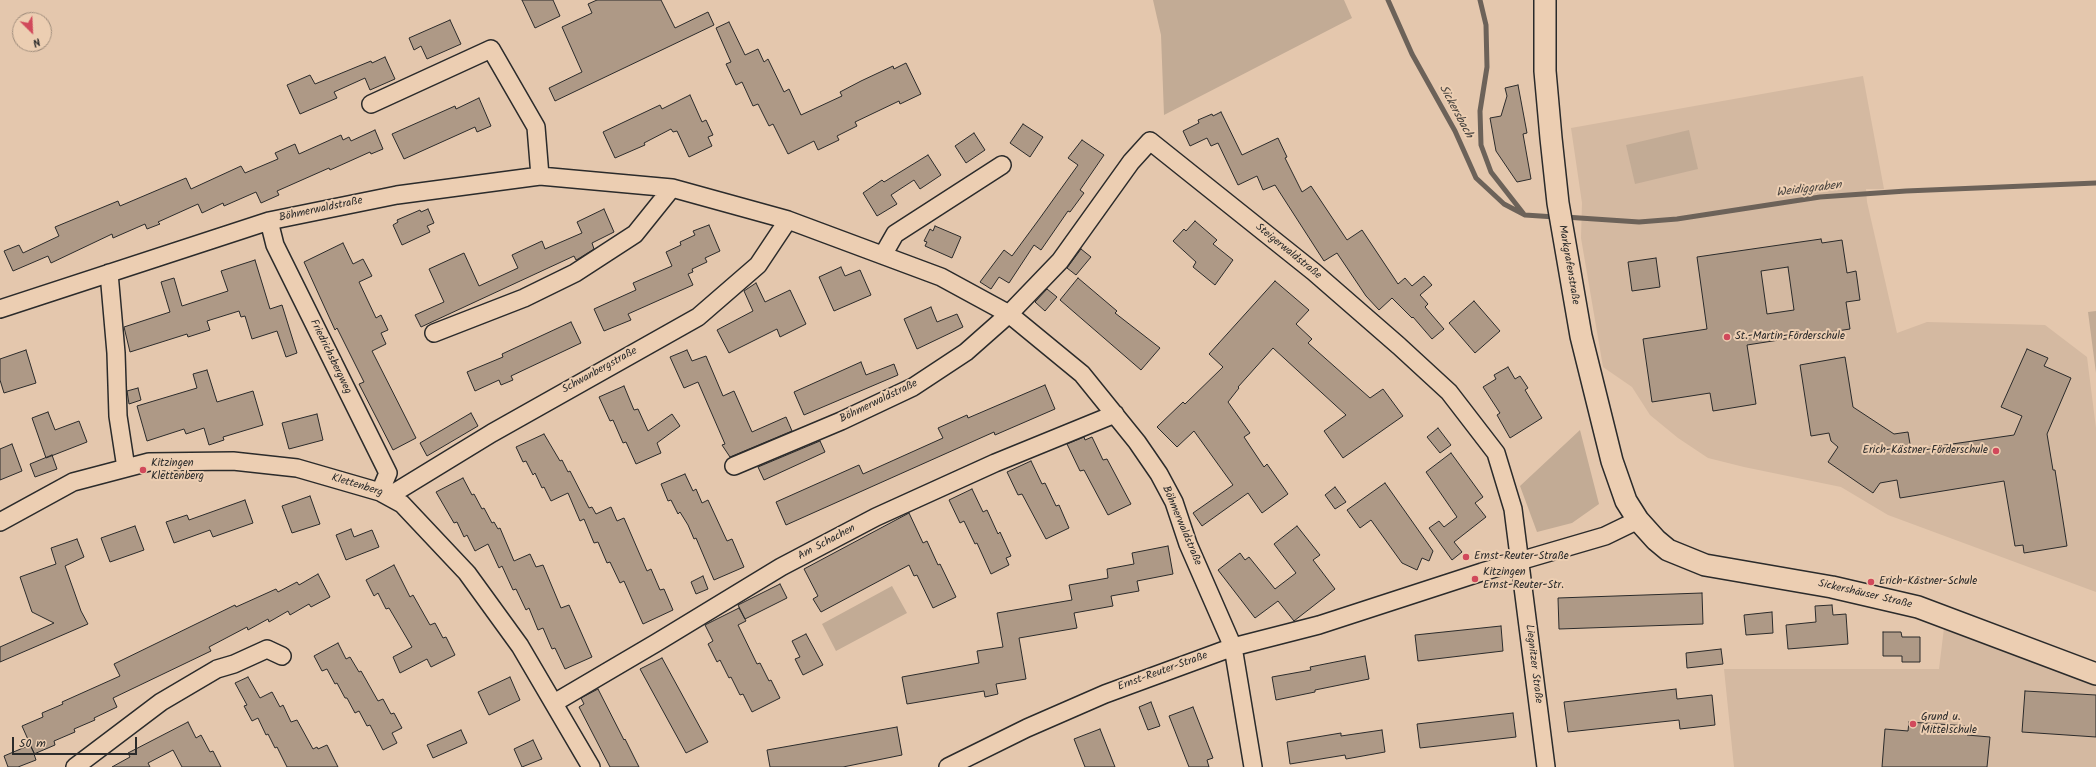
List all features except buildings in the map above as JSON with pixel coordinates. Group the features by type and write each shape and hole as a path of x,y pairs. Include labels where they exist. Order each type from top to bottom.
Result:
{"street":[{"name":"Markgrafenstraße","path":"1545,0 1545,72 1562,230 1581,336 1612,461 1626,501 1638,520"},
{"path":"371,104 491,49 536,127 540,176"},
{"name":"Steigerwaldstraße","path":"1009,314 1060,261 1131,162 1150,141 1314,272 1449,392 1496,453 1513,509 1520,560"},
{"path":"883,255 894,234 1002,166"},
{"name":"Böhmerwaldstraße","path":"0,309 108,272 269,221 398,194 540,176 672,188 788,220 941,277 1009,314 1082,374 1115,414 1159,474 1174,502 1188,544 1233,647 1253,767"},
{"path":"434,333 524,298 575,274 636,234 672,188"},
{"name":"Schwanbergstraße","path":"385,494 698,317 758,265 788,220"},
{"name":"Friedrichsbergweg","path":"269,221 275,245 388,473 385,494"},
{"path":"108,272 116,353 118,416 126,468"},
{"name":"Böhmerwaldstraße","path":"734,466 841,421 913,387 966,352 1009,314"},
{"name":"Am Schachen","path":"554,702 656,644 780,567 876,517 995,463 1115,414"},
{"name":"Klettenberg","path":"0,522 73,482 149,462 233,461 297,468 385,494 402,504 467,573 520,646 591,767"},
{"name":"Ernst-Reuter-Straße","path":"948,767 1027,728 1105,694 1233,647 1319,624 1520,560 1605,536 1638,520"},
{"name":"Sickershäuser Straße","path":"1638,520 1656,540 1668,550 1705,565 1832,587 1918,607 2096,674"},
{"name":"Liegnitzer Straße","path":"1520,560 1546,767"},
{"path":"75,767 161,702 217,669 234,664 267,649 282,656"}],"shaded area":[{"path":"1153,0 1344,0 1352,18 1164,115 1161,35"},
{"path":"1863,76 1884,189 1866,189 1867,202 1897,333 1927,322 2045,325 2087,357 2096,428 2096,592 1888,515 1841,487 1708,458 1678,438 1650,415 1632,387 1603,367 1581,238 1582,203 1571,128"},
{"path":"1689,130 1698,169 1635,184 1626,145"},
{"path":"2096,311 2096,373 2088,312"},
{"path":"1580,430 1599,504 1572,523 1537,532 1520,486"},
{"path":"892,586 907,613 836,651 822,624"},
{"name":"Grund u. Mittelschule","path":"1944,628 2096,682 2096,767 1734,767 1724,669 1939,669"}],"waterway":[{"name":"Sickersbach","path":"1388,0 1412,54 1455,131 1476,178 1504,204 1525,215 1555,217"},
{"path":"1480,0 1486,25 1487,67 1480,111 1481,145 1491,172 1523,213"},
{"name":"Weidiggraben","path":"1565,217 1639,222 1677,219 1820,197 1906,191 2096,183"}],"place":[{"name":"St.-Martin-Förderschule","path":"1727,337"},
{"name":"Erich-Kästner-Förderschule","path":"1996,451"},
{"name":"Kitzingen Klettenberg","path":"143,470"},
{"name":"Ernst-Reuter-Straße","path":"1466,557"},
{"name":"Kitzingen Ernst-Reuter-Str.","path":"1475,579"},
{"name":"Erich-Kästner-Schule","path":"1871,582"},
{"name":"Grund u. Mittelschule","path":"1913,724"}]}
